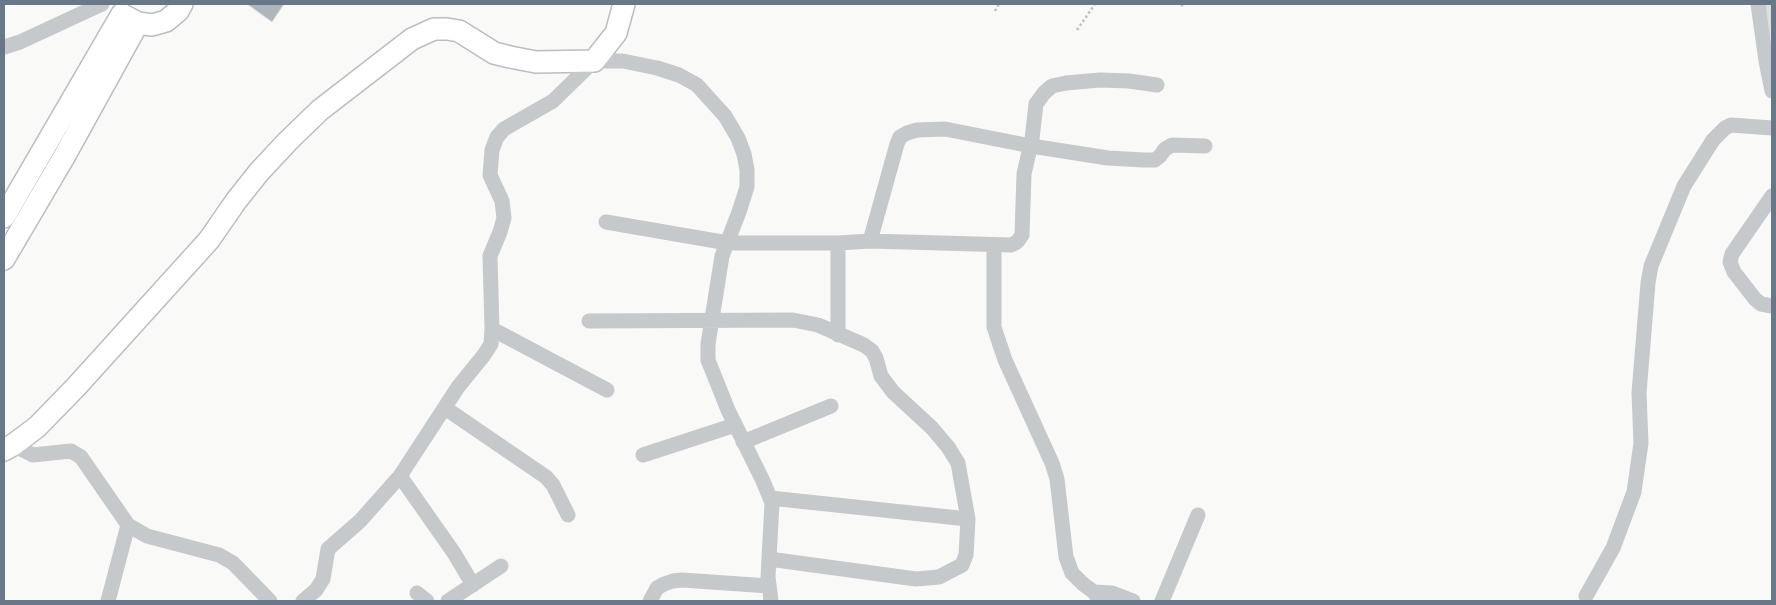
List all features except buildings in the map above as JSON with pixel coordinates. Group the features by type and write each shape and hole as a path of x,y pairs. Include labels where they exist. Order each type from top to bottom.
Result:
{"main road":[{"path":"125,14 152,25 166,21 178,11 182,4"},
{"path":"8,448 37,427 75,388 209,240 259,172 288,141 320,110 412,39 434,29 447,29 459,31 494,53 510,57 536,62 594,61 616,33 624,4"},
{"path":"4,217 125,14"},
{"path":"4,259 68,149 125,14"}],"street":[{"path":"4,47 20,42 102,4"},
{"path":"1758,4 1772,90"},
{"path":"303,601 316,590 323,579 328,549 360,521 400,476 458,387 484,356 491,344 490,256 500,232 504,211 502,201 490,175 492,150 497,136 504,129 552,101 594,61 623,61 657,68 679,75 697,85 725,116 738,138 744,154 747,187 722,256 708,344 708,360 735,425 772,503 769,558 771,601"},
{"path":"606,222 728,243 838,243 870,240 1011,245 1017,242 1022,235 1024,174 1031,146 1036,104 1044,93 1052,86 1100,80 1129,81 1157,86"},
{"path":"1586,596 1612,548 1634,492 1640,460 1640,393 1648,283 1651,266 1684,186 1713,140 1725,128 1731,125 1772,128"},
{"path":"870,240 897,144 900,138 907,133 917,130 944,129 1031,146 1108,158 1144,160 1155,160 1165,149 1172,145 1206,146"},
{"path":"1772,196 1732,254 1730,262 1734,272 1755,299 1761,304 1772,306"},
{"path":"838,243 838,335"},
{"path":"994,245 994,328 1005,360 1052,463 1057,479 1066,557 1072,573 1097,597 1112,593 1134,601"},
{"path":"589,321 780,319 803,321 818,325 864,345 872,351 881,376 893,392 932,428 948,447 958,463 968,519 966,555 962,565 939,577 916,579 769,558"},
{"path":"492,329 607,390"},
{"path":"743,442 831,406"},
{"path":"445,408 546,477 554,485 568,515"},
{"path":"643,455 735,425"},
{"path":"8,448 33,455 71,451 81,457 128,526 147,536 218,555 233,562 268,601"},
{"path":"400,476 454,553 473,585"},
{"path":"770,498 968,519"},
{"path":"1162,601 1198,515"},
{"path":"108,601 128,526"},
{"path":"448,601 502,566"},
{"path":"650,601 657,588 673,581 769,586"}],"path":[{"path":"995,11 999,4"},
{"path":"1077,30 1095,4"},
{"path":"1182,4 1182,9"}],"shaded area":[{"path":"1765,4 1772,4 1772,46"}]}
